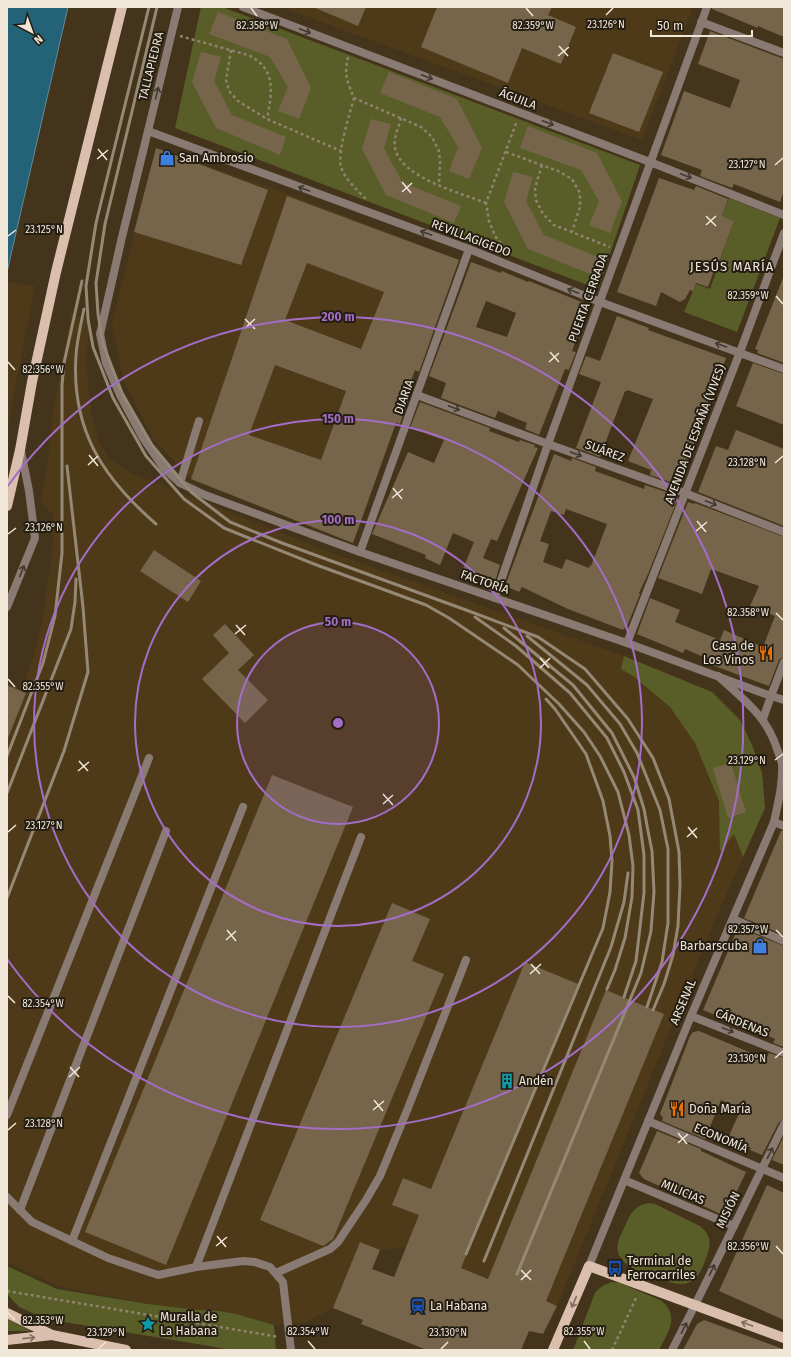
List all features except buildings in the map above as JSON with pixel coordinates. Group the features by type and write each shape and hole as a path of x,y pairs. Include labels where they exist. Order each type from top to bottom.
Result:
{"main road":[{"path":"7,506 20,450 32,382 56,272 122,7"},
{"path":"589,1266 784,1338"},
{"name":"ARSENAL","path":"553,1350 589,1266"},
{"path":"7,1313 52,1335 126,1350"},
{"path":"7,1340 52,1335"}],"street":[{"name":"TALLAPIEDRA","path":"178,7 100,334 106,363 120,396 143,438 162,467 180,483"},
{"name":"ÁGUILA","path":"243,7 650,162 784,215"},
{"name":"PUERTA CERRADA","path":"495,598 548,444 707,7"},
{"path":"701,22 784,53"},
{"name":"REVILLAGIGEDO","path":"148,131 469,249 600,302 784,369"},
{"name":"AVENIDA DE ESPAÑA (VIVES)","path":"627,643 740,352 784,233"},
{"name":"DIARIA","path":"360,552 469,249"},
{"name":"SUÁREZ","path":"417,395 548,444 685,492 784,532"},
{"path":"180,483 199,421"},
{"path":"7,607 35,538 29,491 20,450"},
{"name":"FACTORÍA","path":"180,483 205,495 360,552 627,643 784,700"},
{"path":"763,719 784,662"},
{"name":"ARSENAL","path":"589,1266 691,1016 774,822 780,789 782,763 774,737 755,709 718,676"},
{"path":"7,1115 149,758"},
{"path":"72,1241 243,807"},
{"path":"774,822 784,826"},
{"path":"20,1210 166,831"},
{"path":"196,1267 361,837"},
{"path":"733,919 784,941"},
{"path":"276,1273 330,1249 338,1242 366,1200 380,1176 466,960"},
{"name":"CÁRDENAS","path":"691,1016 784,1053"},
{"name":"ECONOMÍA","path":"648,1121 784,1178"},
{"name":"MISIÓN","path":"672,1350 784,1124"},
{"name":"MILICIAS","path":"624,1180 734,1226"},
{"path":"7,1197 32,1222 108,1258 158,1275 196,1267 243,1261 270,1267 283,1282 290,1350"}],"path":[{"path":"172,34 231,50 257,59 265,68 270,80 271,95 267,119"},
{"path":"350,48 346,70 348,83 354,98 341,151 341,167 349,180 369,203"},
{"path":"231,50 226,80 230,91 238,101 267,119 341,151"},
{"path":"354,98 421,127 432,137 439,151 439,184"},
{"path":"510,256 495,236 489,221 486,202 520,113"},
{"path":"401,118 394,147 399,158 409,170 421,177 486,202"},
{"path":"506,152 558,171 572,180 580,193 580,207 572,232"},
{"path":"542,165 535,188 536,200 543,214 554,225 618,251"},
{"path":"612,1350 641,1285"},
{"path":"7,1291 290,1339"}],"shaded area":[{"path":"281,7 693,7 642,140"},
{"path":"156,148 283,192 455,258 353,544 191,479 154,440 123,379 112,323"},
{"path":"7,282 35,286 7,430"},
{"path":"71,315 90,318 86,365 91,410 98,440 109,459 131,473 321,549 624,656 712,692 740,720 752,745 762,773 765,808 716,918 557,1306 407,1247 380,1250 360,1242 333,1308 306,1322 274,1325 236,1314 148,1304 58,1286 7,1262 7,728 32,662 43,616 52,553 54,516 41,501 48,459 54,406"}],"green space":[{"path":"201,7 222,7 640,165 598,289 175,128"},
{"path":"729,198 780,218 737,332 684,312 696,284 710,289 734,221 722,216"},
{"path":"624,656 712,692 740,720 752,745 762,773 765,808 743,857 734,834 720,852 719,801 695,743 670,707 633,676 621,669"},
{"path":"648,1203 655,1204 700,1226 707,1234 710,1242 707,1256 703,1267 694,1280 685,1284 673,1283 636,1270 622,1259 618,1252 620,1236 631,1214 636,1208"},
{"path":"7,1266 57,1289 148,1304 219,1311 236,1314 274,1325 276,1350 233,1350 46,1319 19,1307 7,1294"},
{"path":"613,1282 620,1283 662,1301 667,1307 670,1313 671,1325 659,1350 573,1350 595,1293 603,1286"},
{"path":"7,1319 31,1331 7,1331"}],"water":[{"path":"7,7 68,7 7,272"}],"railway":[{"path":"149,7 96,223 86,286 88,319 93,347 113,398 146,456 184,499 224,528 314,564 426,605 449,618 518,665 559,704 584,732 600,756 618,792 629,835 633,866 632,897 625,938 615,970 607,989"},
{"path":"157,7 105,224 96,283 98,314 103,344 122,393 152,445 191,492 230,522 282,543 538,637 585,669 628,719 653,758 669,799 679,852 680,885 678,926 673,955 664,984 653,1010"},
{"path":"7,756 43,663 55,616 62,553 62,385 64,363 82,281"},
{"path":"84,309 76,355 76,382 79,406 85,429 94,450 120,488 156,524"},
{"path":"7,898 64,751 88,672 83,607 67,466"},
{"path":"7,793 71,629 75,602 76,579"},
{"path":"475,617 516,646 570,693 607,738 624,772 638,810 644,855 644,893 636,961 624,997"},
{"path":"504,628 573,685 612,733 634,777 644,809 652,851 654,892 651,931 641,973 517,1274"},
{"path":"527,636 587,685 620,724 637,753 660,810 668,849 668,923 662,962 647,1007"},
{"path":"466,1254 603,928 610,892 612,861 610,836 603,801 586,754 555,709 546,699"},
{"path":"484,1261 611,947 624,902 628,873"}],"place":[{"name":"San Ambrosio","path":"167,158"},
{"name":"Casa de Los Vinos","path":"766,653"},
{"name":"Barbarscuba","path":"760,946"},
{"name":"Andén","path":"507,1081"},
{"name":"Doña María","path":"677,1109"},
{"name":"Terminal de Ferrocarriles","path":"615,1268"},
{"name":"La Habana","path":"418,1306"},
{"name":"Muralla de La Habana","path":"148,1324"}],"district":[{"name":"JESÚS MARÍA","path":"732,266"}]}
